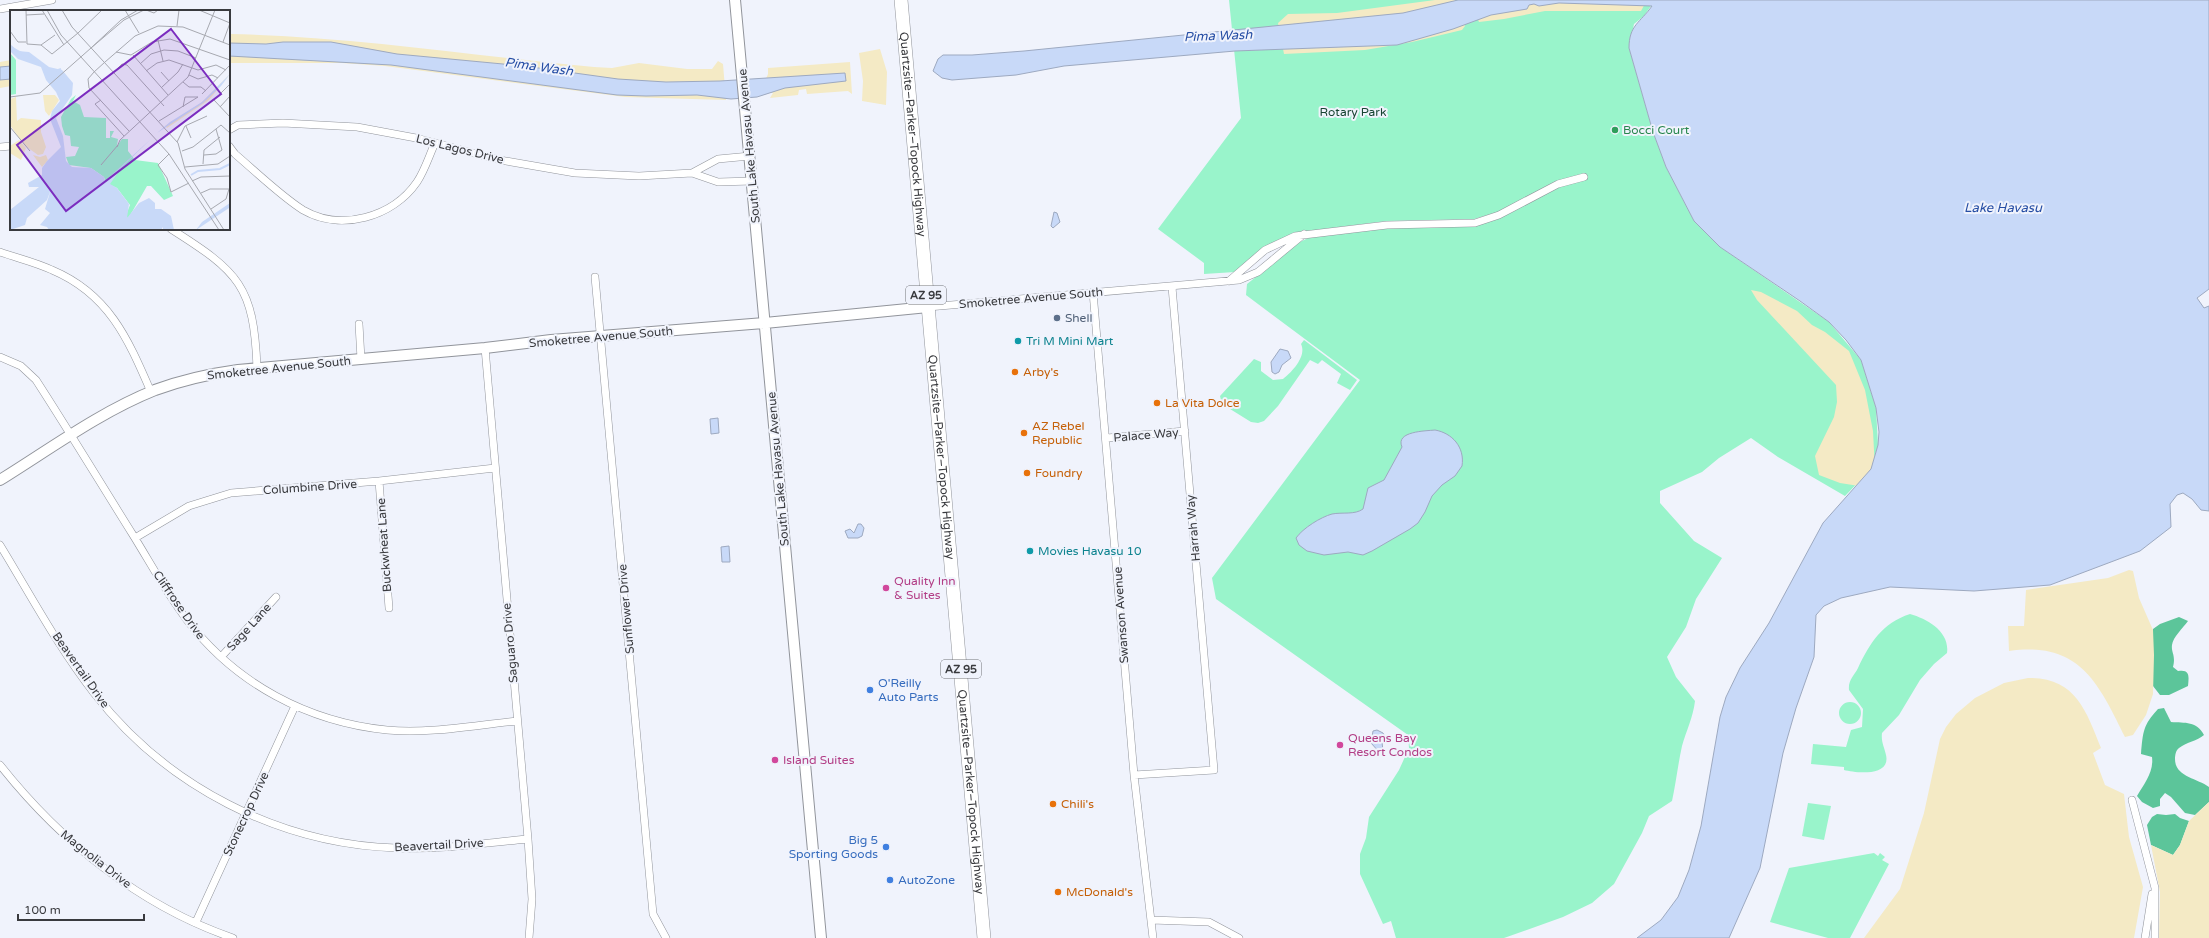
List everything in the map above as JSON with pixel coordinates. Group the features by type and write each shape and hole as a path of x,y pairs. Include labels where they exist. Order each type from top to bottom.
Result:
{"highway":[{"name":"Quartzsite–Parker–Topock Highway","path":"901,0 984,938"}],"street":[{"path":"0,9 52,0"},
{"name":"South Lake Havasu Avenue","path":"735,0 821,938"},
{"name":"Los Lagos Drive","path":"230,130 239,125 283,123 327,124 387,131 500,160 575,173 639,176 692,173 718,182 752,181"},
{"path":"230,147 235,154 302,210 324,218 346,220 376,214 402,199 420,175 434,143"},
{"path":"0,147 10,146"},
{"name":"Los Lagos Drive","path":"692,173 718,159 750,156"},
{"path":"1228,281 1265,250 1286,239 1304,234 1387,225 1475,222 1499,215 1558,184 1584,177"},
{"path":"172,230 217,260 241,288 254,322 257,368"},
{"name":"Smoketree Avenue South","path":"0,480 105,415 151,392 182,381 210,374 257,368 602,336 765,323 928,307 1228,281 1246,278 1258,272 1304,234"},
{"path":"0,252 40,265 64,275 96,298 122,329 151,392"},
{"name":"Sunflower Drive","path":"596,277 653,914 666,938"},
{"name":"Harrah Way","path":"1134,775 1214,770 1172,287"},
{"name":"Swanson Avenue","path":"1094,292 1134,775 1153,938"},
{"path":"359,324 361,359"},
{"name":"Saguaro Drive","path":"485,348 528,839 532,899 529,938"},
{"name":"Cliffrose Drive","path":"0,357 16,363 33,376 187,620 221,657 256,685 295,706 343,723 389,730 413,731 517,721"},
{"name":"Palace Way","path":"1107,438 1184,431"},
{"name":"Columbine Drive","path":"135,538 176,513 217,497 246,492 380,481 495,468"},
{"name":"Buckwheat Lane","path":"380,481 389,608"},
{"name":"Beavertail Drive","path":"0,544 75,666 114,717 136,740 181,776 213,797 246,814 302,834 364,846 428,848 528,839"},
{"name":"Sage Lane","path":"221,657 276,597"},
{"name":"Stonecrop Drive","path":"196,922 295,706"},
{"name":"Magnolia Drive","path":"0,765 22,793 51,823 82,851 115,876 150,899 196,922 233,938"},
{"path":"2132,800 2154,882 2156,901 2154,938"},
{"path":"2145,938 2154,882"},
{"path":"1151,920 1209,922 1239,938"}],"green space":[{"name":"Rotary Park","path":"1229,0 1655,0 1644,16 1634,24 1629,48 1653,132 1666,167 1694,221 1720,247 1829,322 1861,360 1876,408 1878,445 1871,469 1845,496 1778,457 1751,438 1719,458 1702,472 1660,491 1660,503 1694,541 1722,558 1696,599 1686,627 1667,657 1676,677 1695,701 1682,746 1672,801 1649,816 1642,833 1614,884 1592,903 1563,917 1504,938 1396,938 1391,921 1383,924 1360,874 1360,854 1366,838 1369,817 1399,770 1409,748 1408,735 1216,599 1212,578 1360,380 1246,295 1247,284 1300,242 1310,237 1388,228 1476,226 1501,218 1557,181 1498,212 1474,219 1387,221 1294,233 1263,248 1235,272 1204,274 1204,263 1158,229 1241,118"},
{"path":"1304,340 1357,380 1350,390 1337,383 1341,374 1322,360 1318,364 1310,360 1278,406 1264,421 1258,423 1251,422 1222,404 1220,396 1254,359 1261,362 1261,371 1273,380 1283,379 1298,363 1302,354 1301,344"},
{"path":"1910,614 1924,619 1941,633 1945,639 1947,653 1934,664 1920,680 1899,715 1882,733 1882,742 1886,755 1886,762 1883,767 1871,772 1856,772 1844,770 1844,767 1811,764 1813,744 1846,747 1851,730 1862,727 1863,709 1849,690 1850,681 1872,642 1884,628 1900,618"},
{"path":"2179,617 2188,621 2173,642 2173,667 2178,671 2187,672 2188,686 2169,695 2160,695 2153,686 2153,629 2160,624"},
{"path":"1850,702 1858,705 1861,713 1858,721 1850,724 1842,721 1839,713 1842,705"},
{"path":"2164,708 2171,722 2194,725 2201,730 2204,735 2179,748 2176,751 2175,756 2176,765 2179,770 2209,787 2209,802 2195,815 2185,813 2171,797 2165,793 2160,799 2160,806 2153,808 2142,802 2137,796 2148,778 2152,762 2152,757 2141,754 2142,740 2145,729 2149,720 2158,709"},
{"path":"1808,803 1831,806 1824,840 1802,836"},
{"path":"2157,814 2175,814 2180,818 2189,821 2180,845 2173,855 2151,845 2147,825 2152,817"},
{"path":"1874,853 1878,856 1880,853 1885,857 1882,860 1889,864 1850,938 1828,938 1770,922 1789,868"}],"sand":[{"path":"1435,0 1455,0 1465,26 1462,30 1412,42 1365,50 1284,54 1278,23 1288,14 1337,13"},
{"path":"1470,0 1647,0 1641,11 1545,11 1479,22"},
{"path":"230,34 320,38 366,42 548,63 612,68 639,63 687,69 712,69 718,61 723,64 726,100 625,97 385,66 342,63 230,63"},
{"path":"880,49 887,72 886,105 862,101 863,81 859,53"},
{"path":"10,60 10,86 0,88 0,62"},
{"path":"850,62 852,94 848,91 807,94 806,89 799,90 798,95 770,98 773,93 760,93 768,74 768,68"},
{"path":"1751,290 1761,292 1797,311 1812,325 1825,332 1849,351 1865,390 1873,431 1875,470 1859,486 1840,483 1819,475 1815,456 1834,417 1837,402 1836,385 1757,300"},
{"path":"2129,570 2133,571 2139,598 2153,630 2154,655 2153,694 2146,715 2133,735 2125,737 2095,683 2083,670 2069,659 2053,652 2033,650 2009,651 2008,626 2024,626 2026,590 2108,578"},
{"path":"2028,678 2044,679 2057,683 2068,690 2076,698 2090,721 2101,748 2093,753 2105,785 2124,794 2129,837 2143,887 2134,938 1864,938 1900,889 1924,813 1940,739 1946,727 1956,714 1975,698 2004,683"},
{"path":"2209,802 2209,938 2159,938 2160,892 2151,845 2173,855 2180,845 2189,821"}],"water":[{"name":"Lake Havasu","path":"1458,0 2209,0 2209,289 2197,298 2204,308 2209,306 2209,511 2201,510 2192,499 2183,493 2177,495 2170,504 2171,527 2140,551 2050,585 1974,591 1890,587 1841,598 1824,606 1816,615 1814,657 1796,708 1783,753 1760,868 1729,938 1637,938 1661,920 1678,897 1689,870 1701,826 1720,717 1726,697 1740,668 1769,623 1823,523 1871,469 1878,445 1879,432 1876,408 1861,360 1846,340 1829,322 1720,247 1694,221 1666,167 1653,132 1629,48 1629,40 1633,29 1652,6 1559,3 1539,6 1534,4 1529,5 1527,9 1491,15 1453,29 1397,45 1235,51 1064,66 1016,75 952,80 942,78 933,71 938,59 943,55 972,55 1024,51 1403,13"},
{"path":"283,42 331,42 397,54 524,66 618,79 666,82 720,81 845,73 846,81 785,88 757,97 731,99 697,95 617,95 391,65 230,56 230,43 266,44"},
{"path":"10,66 10,79 0,80 0,67"},
{"path":"1054,212 1057,213 1060,222 1053,228 1051,226"},
{"path":"1280,349 1288,351 1291,358 1282,365 1279,372 1275,374 1272,372 1271,362"},
{"path":"718,418 719,433 711,434 710,419"},
{"path":"1435,430 1447,434 1456,442 1461,453 1462,466 1455,476 1442,485 1432,496 1418,523 1363,555 1348,552 1324,555 1307,551 1299,545 1296,538 1299,534 1318,520 1332,514 1352,513 1363,509 1368,488 1384,480 1402,447 1401,442 1403,438 1412,433"},
{"path":"858,524 861,524 864,528 862,536 858,538 848,538 845,531 850,529 854,533"},
{"path":"729,546 730,562 722,562 721,547"},
{"path":"1377,730 1383,733 1385,737 1382,742 1383,751 1380,753 1371,743 1373,731"}],"place":[{"name":"Bocci Court","path":"1615,130"},
{"name":"Shell","path":"1057,318"},
{"name":"Tri M Mini Mart","path":"1018,341"},
{"name":"Arby's","path":"1015,372"},
{"name":"La Vita Dolce","path":"1157,403"},
{"name":"AZ Rebel Republic","path":"1024,433"},
{"name":"Foundry","path":"1027,473"},
{"name":"Movies Havasu 10","path":"1030,551"},
{"name":"Quality Inn & Suites","path":"886,588"},
{"name":"O'Reilly Auto Parts","path":"870,690"},
{"name":"Queens Bay Resort Condos","path":"1340,745"},
{"name":"Island Suites","path":"775,760"},
{"name":"Chili's","path":"1053,804"},
{"name":"Big 5 Sporting Goods","path":"886,847"},
{"name":"AutoZone","path":"890,880"},
{"name":"McDonald's","path":"1058,892"}],"water label":[{"name":"Pima Wash","path":"1218,35"},
{"name":"Pima Wash","path":"539,66"}]}
